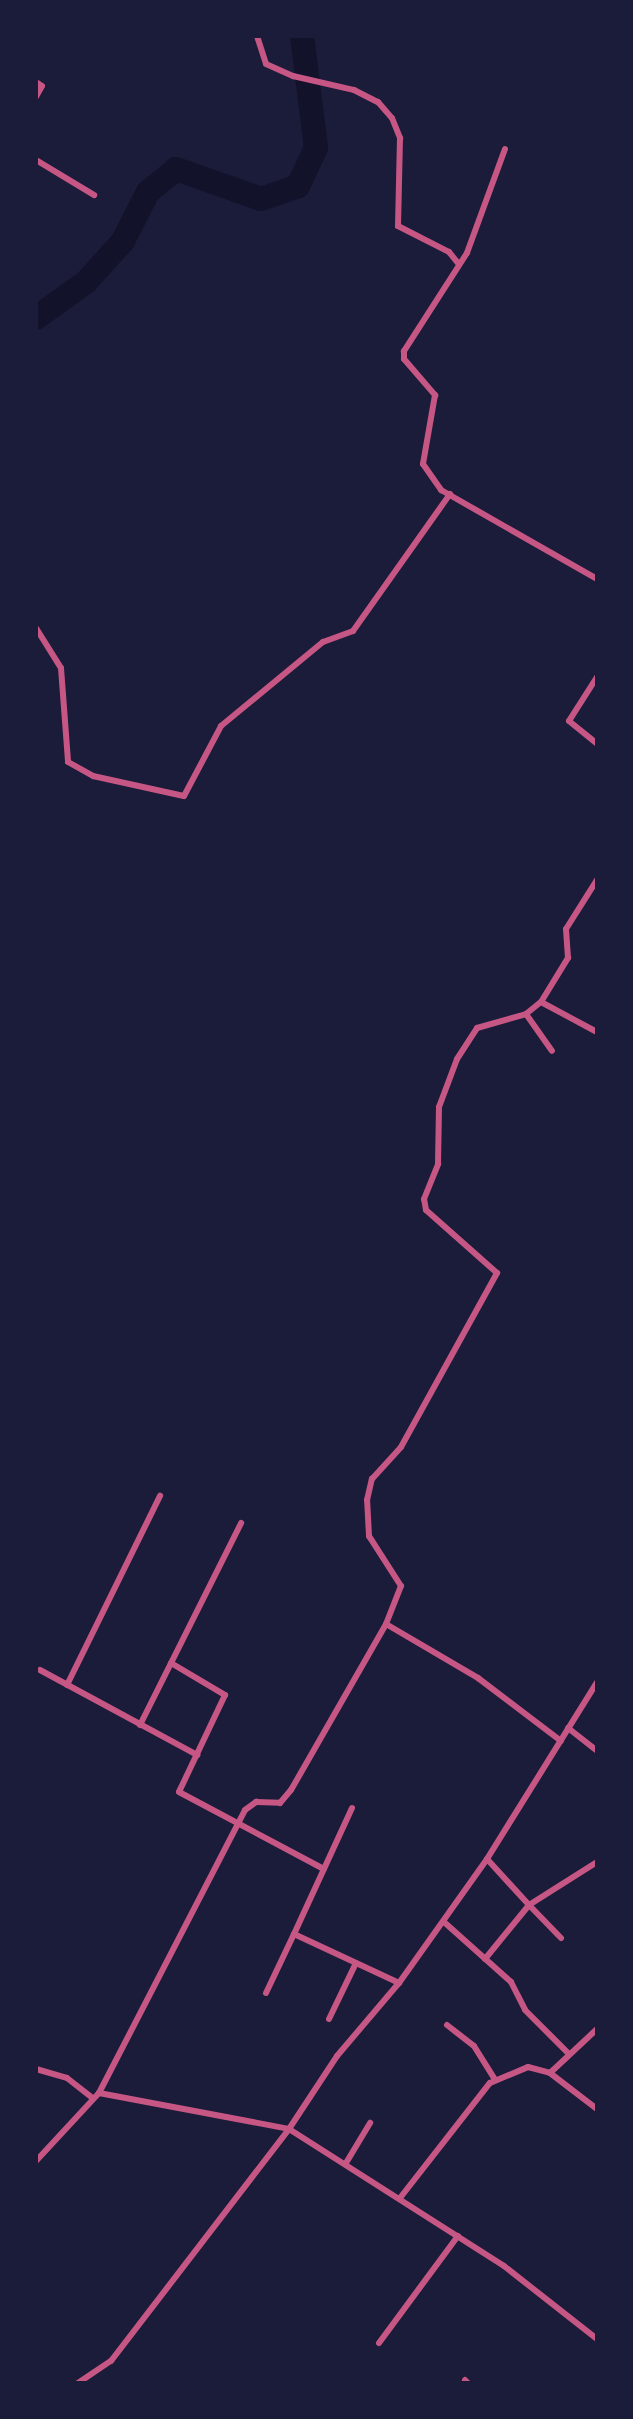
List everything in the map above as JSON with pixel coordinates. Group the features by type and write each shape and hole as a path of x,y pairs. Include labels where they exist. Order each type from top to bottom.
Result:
{"street":[{"path":"257,36 266,64 293,76 365,94 392,118 400,138 398,226 449,252 458,263"},
{"path":"36,82 42,86 36,97"},
{"path":"505,149 477,232 403,356 435,395 423,464 435,485 597,579"},
{"path":"36,160 94,195"},
{"path":"36,628 61,668 68,762 93,776 184,796 221,726 323,642 353,631 450,494"},
{"path":"597,677 569,721 597,744"},
{"path":"36,2161 91,2097 99,2093 250,1804 280,1803 291,1790 386,1624 401,1586 369,1536 366,1504 372,1479 401,1447 497,1273 426,1210 424,1199 438,1164 439,1107 457,1059 477,1028 526,1014 541,1002 568,958 566,929 597,880"},
{"path":"541,1002 597,1032"},
{"path":"526,1014 552,1051"},
{"path":"67,1685 160,1496"},
{"path":"140,1725 241,1523"},
{"path":"386,1624 478,1678 561,1741"},
{"path":"171,1663 225,1695 179,1792 324,1869"},
{"path":"40,1670 197,1755"},
{"path":"78,2383 111,2361 289,2129 337,2056 399,1983 487,1859 597,1682"},
{"path":"568,1728 597,1751"},
{"path":"266,1993 352,1808"},
{"path":"487,1859 561,1938"},
{"path":"485,1959 529,1905 597,1862"},
{"path":"444,1922 511,1982 525,2010 569,2054"},
{"path":"294,1934 399,1983"},
{"path":"329,2019 356,1963"},
{"path":"447,2025 474,2046 495,2080"},
{"path":"550,2073 597,2029"},
{"path":"400,2198 468,2105 495,2080 528,2067 550,2073 597,2109"},
{"path":"36,2069 67,2078 91,2097"},
{"path":"99,2093 289,2129 458,2236 597,2339"},
{"path":"346,2163 370,2123"},
{"path":"379,2343 458,2236"}],"waterway":[{"path":"36,318 86,282 123,241 148,192 176,169 261,199 298,186 316,148 302,36"}]}
